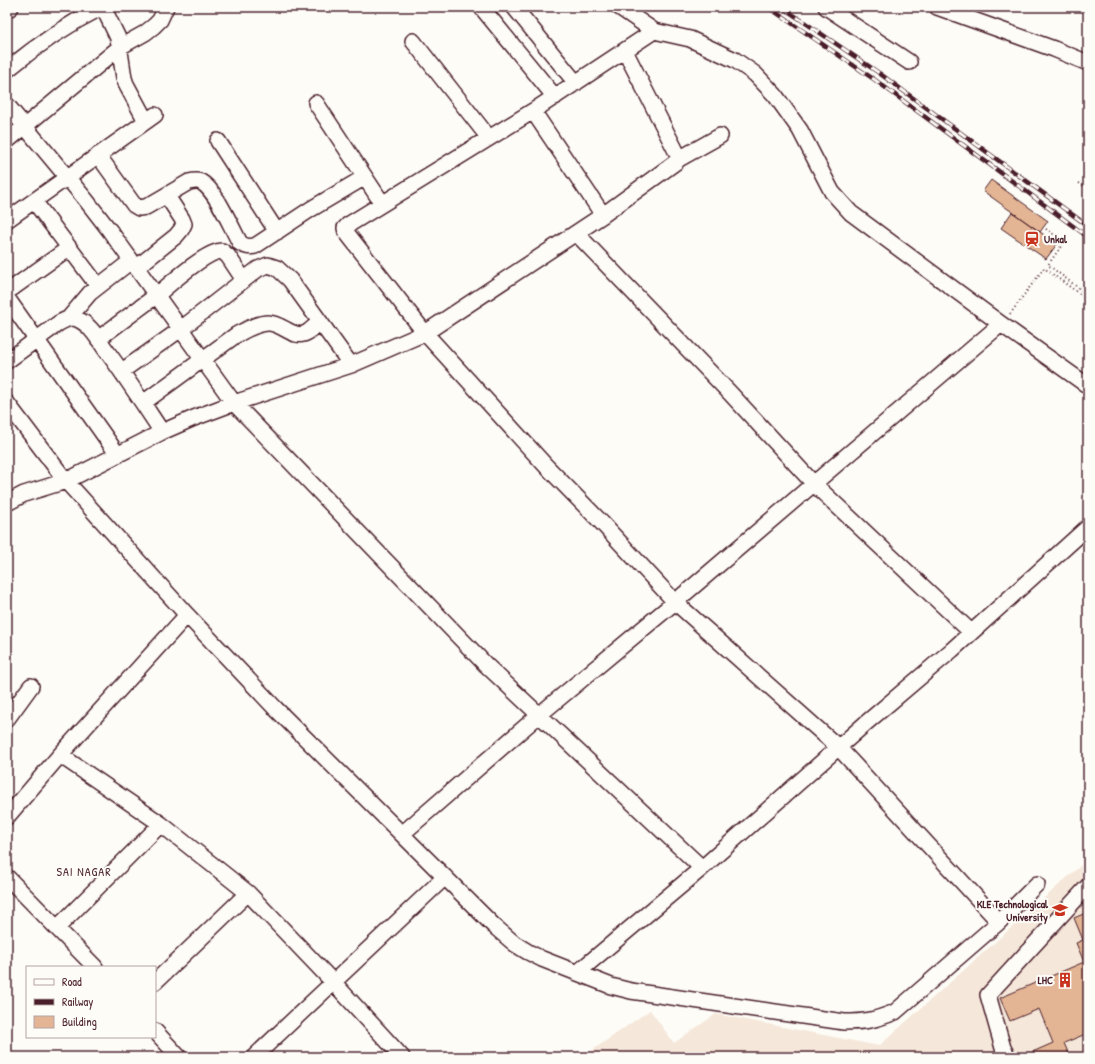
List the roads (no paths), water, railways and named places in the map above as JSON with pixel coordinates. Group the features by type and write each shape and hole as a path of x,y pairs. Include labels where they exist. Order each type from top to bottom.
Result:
{"street":[{"path":"7,10 11,7"},
{"path":"7,70 30,51 102,7 116,33 120,47 126,84 150,118 7,220"},
{"path":"7,141 120,47 145,33 154,26 160,20 166,7"},
{"path":"514,7 576,83"},
{"path":"619,7 654,31 690,39 735,60 755,74 776,95 800,130 832,192 851,213 1088,386"},
{"path":"826,7 909,62"},
{"path":"937,7 1054,49 1088,63"},
{"path":"482,8 555,97"},
{"path":"654,31 533,112 346,226 345,230 425,333 546,466 601,522 675,602 838,747 999,922"},
{"path":"413,41 489,138"},
{"path":"625,51 679,159"},
{"path":"316,103 382,203"},
{"path":"7,105 105,225 234,403 486,665 702,868"},
{"path":"533,112 603,215"},
{"path":"7,503 24,494 66,481 162,432 234,403 351,365 425,333 603,215 679,159 720,136"},
{"path":"218,141 278,232"},
{"path":"98,155 134,205 139,208 146,207 189,182 200,181 214,195 240,243 249,247 255,246 311,209 365,177"},
{"path":"7,361 36,339 68,319 81,302 98,286 176,236 184,224 167,196"},
{"path":"34,201 98,286"},
{"path":"576,233 729,392 814,484 971,632"},
{"path":"7,292 69,248"},
{"path":"98,339 201,261 217,251 222,251 228,256 244,280"},
{"path":"122,371 181,329 258,269 268,265 277,268 290,280 351,365"},
{"path":"7,298 118,455"},
{"path":"68,319 75,318 91,329 122,371 162,432"},
{"path":"143,403 236,335 262,324 269,323 279,324 292,333 300,335 307,332 320,322"},
{"path":"402,834 539,715 675,602 1002,324"},
{"path":"7,403 66,481 187,615 275,708 494,926 516,944 542,959 611,986 631,991 844,1022 859,1022 877,1019 895,1012 999,922 1037,884"},
{"path":"577,973 702,868 838,747 952,650 1088,527"},
{"path":"7,817 60,755 187,615"},
{"path":"7,719 31,686"},
{"path":"60,755 161,824 248,894 334,983 402,1057"},
{"path":"57,928 161,824"},
{"path":"254,1057 334,983 445,876"},
{"path":"7,877 94,966"},
{"path":"1008,1057 1003,1048 988,995 1088,886"},
{"path":"156,981 248,894"},
{"path":"156,1032 179,1057"}],"railway":[{"path":"768,7 875,80 1088,237"},
{"path":"782,7 879,73 1088,226"}],"place":[{"name":"Unkal","path":"1032,239"},
{"name":"KLE Technological University","path":"1060,910"},
{"name":"LHC","path":"1065,980"}],"district":[{"name":"SAI NAGAR","path":"84,872"}]}
